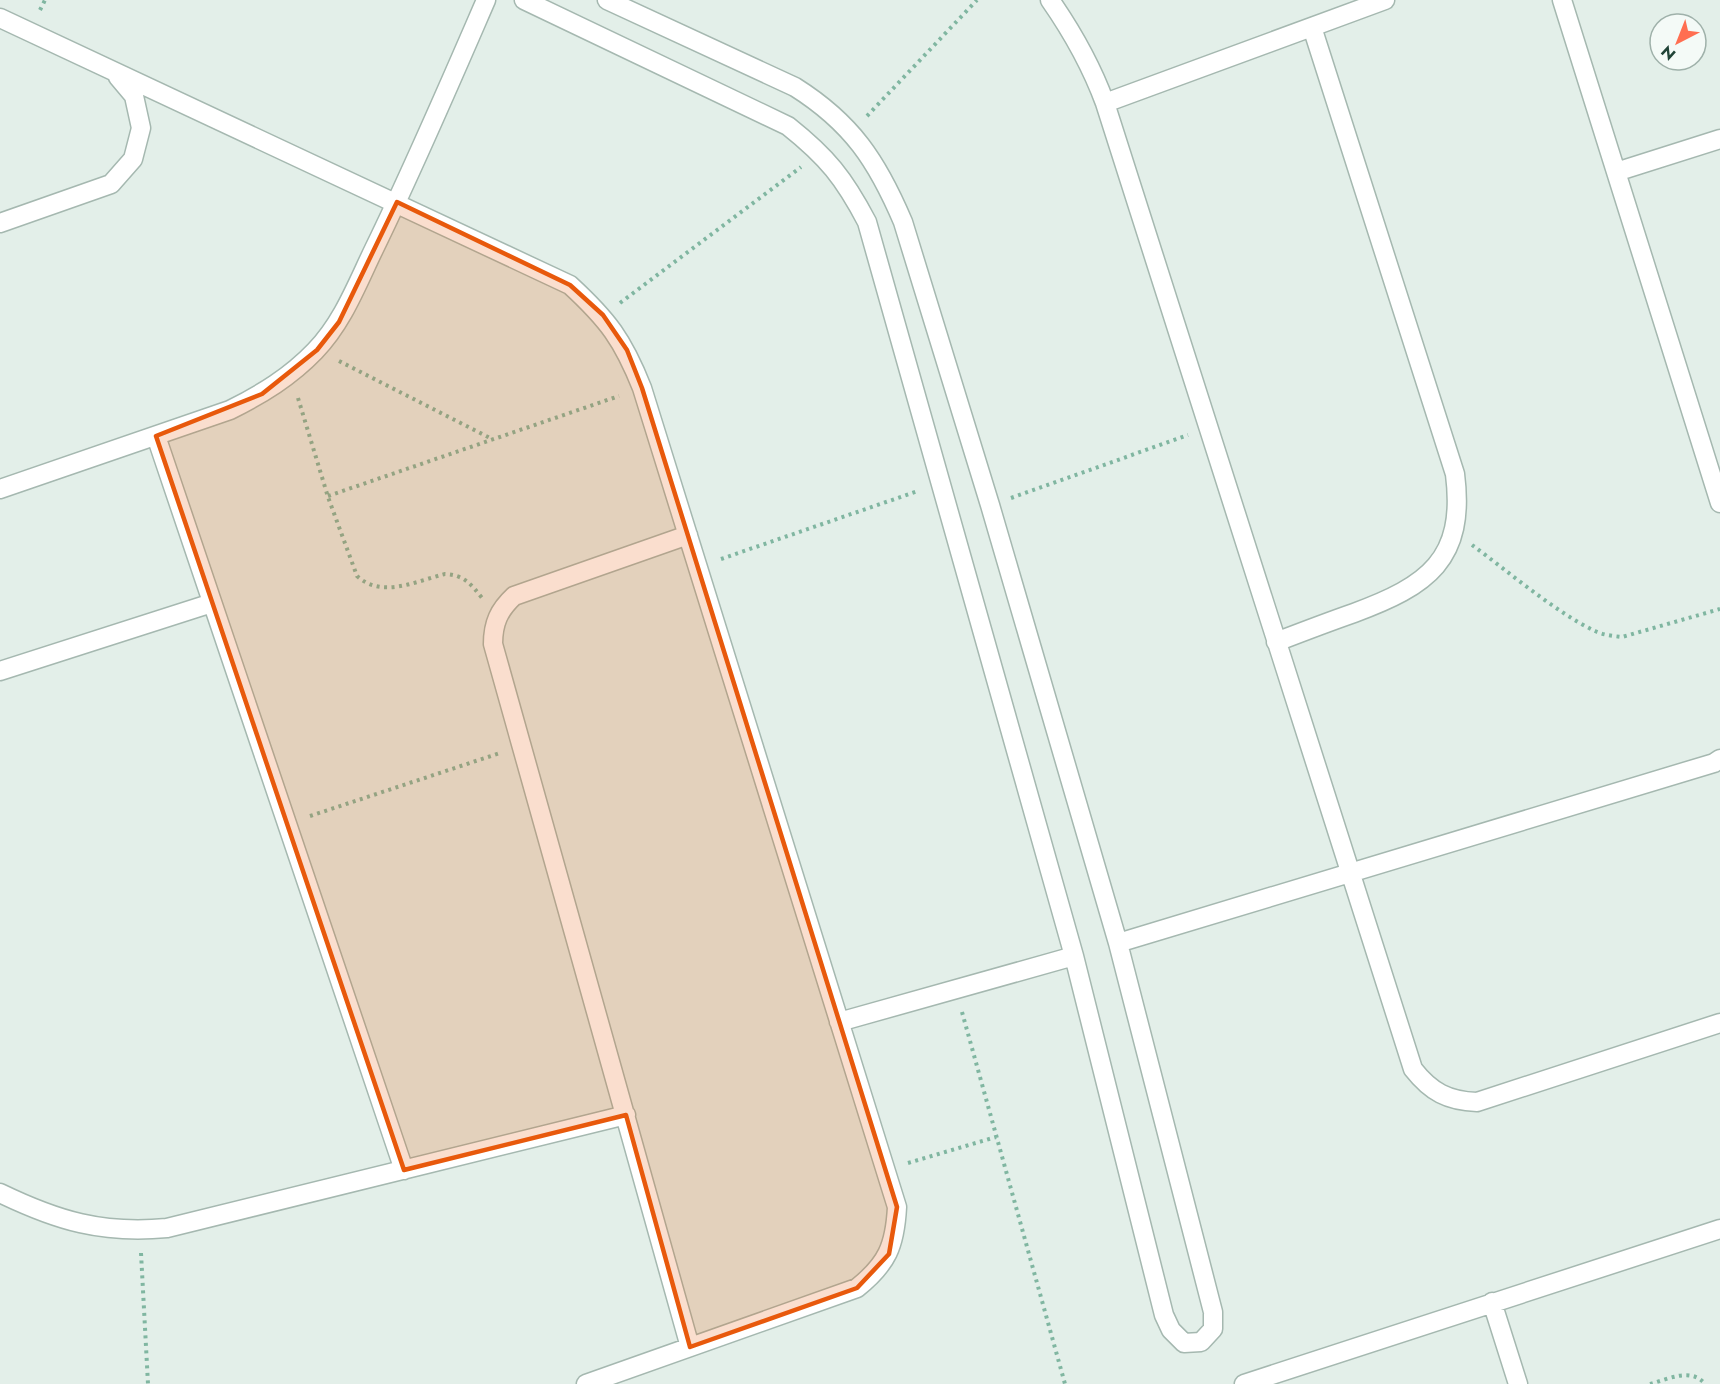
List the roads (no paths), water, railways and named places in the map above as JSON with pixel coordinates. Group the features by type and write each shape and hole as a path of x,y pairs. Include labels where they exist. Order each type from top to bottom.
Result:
{"street":[{"path":"0,489 230,410 262,394 291,374 316,350 339,322 397,202 486,0"},
{"path":"524,0 788,126 821,152 848,185 867,222 1074,956 1164,1315 1171,1330 1184,1343 1201,1342 1213,1329 1213,1312 1118,943 990,505 903,222 880,171 852,132 835,115 795,87 607,0"},
{"path":"1050,0 1071,30 1092,69 1105,103 1413,1070 1440,1096 1458,1102 1487,1100 1720,1023"},
{"path":"1105,103 1385,0"},
{"path":"1562,0 1720,503"},
{"path":"0,18 570,285 603,315 627,350 642,388 897,1207 896,1231 889,1254 875,1273 857,1288 586,1384"},
{"path":"1276,642 1396,597 1422,581 1442,559 1454,533 1459,503 1455,474 1312,27"},
{"path":"0,223 111,184 133,159 141,128 134,96 114,71"},
{"path":"1616,172 1720,140"},
{"path":"156,436 404,1170"},
{"path":"688,536 514,596 497,617 493,644 690,1347"},
{"path":"0,671 212,603"},
{"path":"1118,943 1714,763 1720,759"},
{"path":"839,1022 1074,956"},
{"path":"0,1193 41,1212 73,1223 106,1229 167,1228 626,1115"},
{"path":"1244,1384 1720,1229"},
{"path":"1492,1302 1518,1384"}]}
